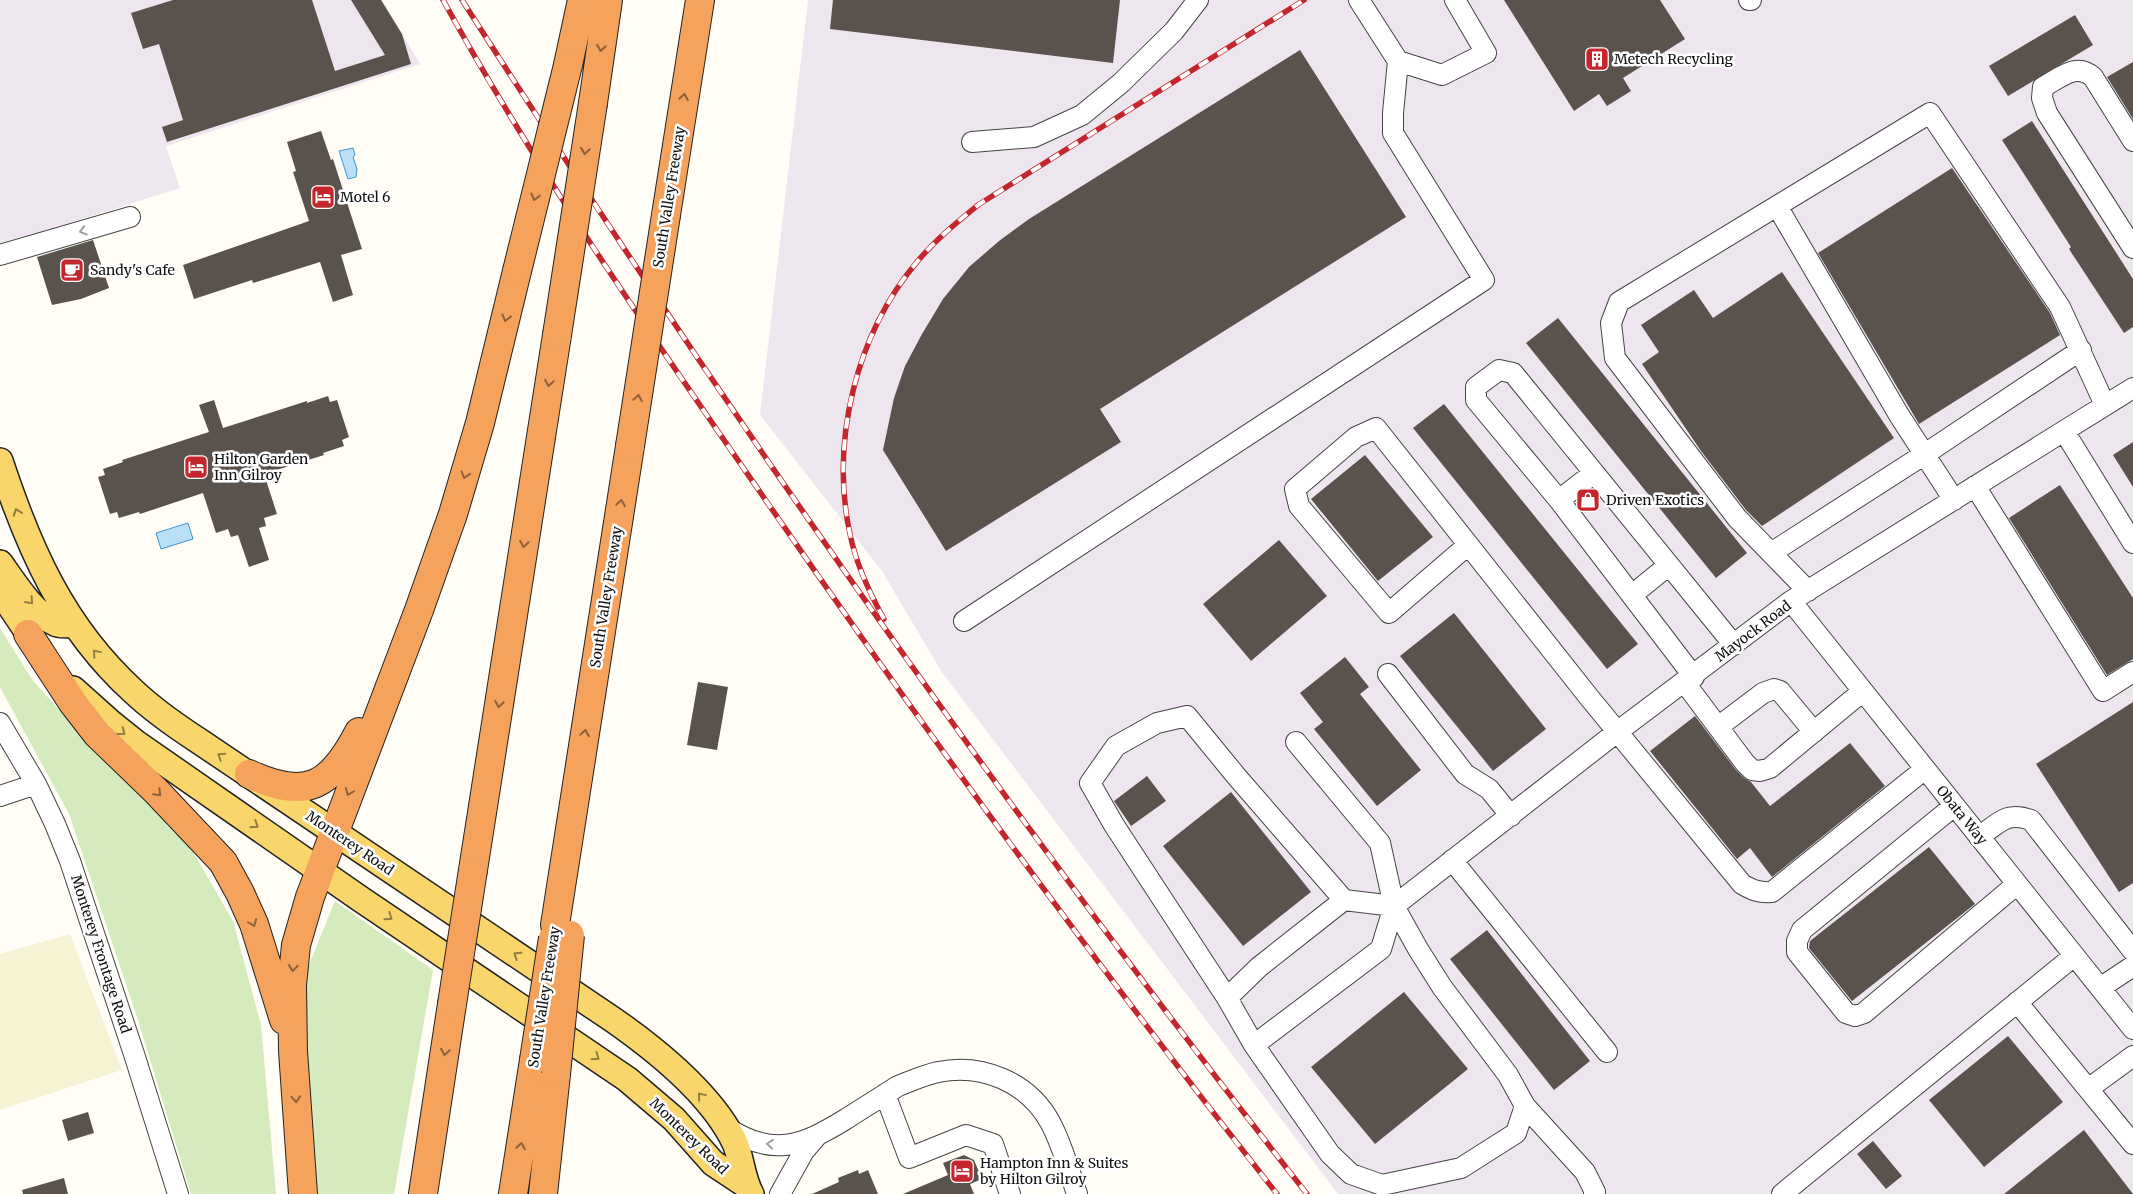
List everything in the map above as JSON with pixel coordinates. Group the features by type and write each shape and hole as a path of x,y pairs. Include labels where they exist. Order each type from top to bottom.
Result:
{"highway":[{"path":"304,1194 293,1051 292,985 296,945 310,897 419,610 453,514 480,423 568,65 582,0"},
{"path":"423,1194 608,0"},
{"name":"South Valley Freeway","path":"513,1194 534,1060 562,930 578,781 700,0"},
{"path":"248,774 278,786 306,787 328,776 342,761 360,729 404,622 453,514"},
{"path":"28,634 68,698 97,734 156,790 223,862 254,924 293,1051"},
{"path":"543,1194 556,1074 562,930"}],"main road":[{"name":"Monterey Road","path":"0,461 30,546 49,582 74,624 102,660 134,693 172,722 248,774 628,1030 675,1068 726,1127 738,1151 748,1189"},
{"path":"0,563 29,601 48,619 56,624 74,624"},
{"name":"Monterey Road","path":"0,591 28,634 66,681 111,724 320,871 627,1079 674,1119 713,1163 748,1189"}],"street":[{"path":"972,142 1034,137 1082,115 1121,83 1174,31 1198,0"},
{"path":"964,621 1484,280 1393,133 1398,61 1359,0"},
{"path":"1398,61 1442,75 1486,53 1455,0"},
{"path":"2133,141 2093,77 2086,71 2076,70 2044,87 2042,98 2047,113 2133,248"},
{"name":"Obata Way","path":"2081,350 2060,307 1930,113 1619,302 1611,323 1615,358 1737,518 1771,553 1863,691 2133,1029"},
{"path":"1777,206 1894,407 1954,500"},
{"path":"4,254 130,216"},
{"path":"1771,553 1925,454 2081,350 2105,405"},
{"path":"1734,646 1513,373 1499,370 1476,387 1476,400 1559,500 1632,596 1690,680 1718,727 1752,770 1760,771 1770,768 1863,691"},
{"name":"Mayock Road","path":"1394,906 1617,732 1690,680 1800,596 2133,388"},
{"path":"1468,545 1389,613 1299,506 1296,490 1356,437 1376,428 1617,732 1742,884 1760,892 1772,892 1925,768"},
{"path":"2064,431 2133,543"},
{"path":"1559,500 1594,473"},
{"path":"1975,486 2103,691 2133,672"},
{"path":"1632,596 1669,565"},
{"path":"1388,674 1465,774 1488,789 1511,816"},
{"path":"1718,727 1763,693 1774,689 1780,691 1814,732"},
{"path":"1394,906 1344,900 1237,777 1188,716 1157,722 1116,746 1090,783 1114,825 1254,1044 1330,1154 1351,1174 1382,1185 1461,1168 1516,1134 1525,1106"},
{"name":"Monterey Frontage Road","path":"0,723 8,753 36,784 56,824 70,861 178,1194"},
{"path":"1296,742 1380,844 1394,906 1418,950 1442,987 1508,1075 1525,1106 1585,1172 1595,1192 1594,1194"},
{"path":"0,796 36,784"},
{"path":"1954,806 1802,930 1797,941 1797,952 1846,1012 1855,1016 1864,1014 2017,884"},
{"path":"1980,837 2007,817 2019,816 2031,820 2133,951"},
{"path":"1452,860 1607,1052"},
{"path":"1226,998 1259,967 1344,900"},
{"path":"1254,1044 1380,949 1394,906"},
{"path":"1782,1194 2074,956"},
{"path":"2100,988 2133,966"},
{"path":"2017,1002 2133,1144"},
{"path":"2088,1089 2133,1056"},
{"path":"726,1127 747,1140 765,1144 793,1144 816,1137 898,1086 938,1072 963,1070 989,1072 1011,1082 1034,1100 1049,1121 1061,1147 1077,1194"},
{"path":"885,1094 909,1158 966,1135 993,1144 1010,1194"},
{"path":"780,1194 804,1150 816,1137"}],"shaded area":[{"path":"0,0 382,0 420,64 166,146 180,188 0,245"},
{"path":"808,0 2133,0 2133,1194 1338,1194 941,671 882,571 760,415"},
{"path":"70,934 122,1070 0,1110 0,954"}],"green space":[{"path":"0,628 33,681 99,753 186,840 233,921 261,1025 276,1194 191,1194 138,1020 69,814 0,687"},
{"path":"335,901 433,970 394,1194 312,1194 303,1068 308,967"}],"water":[{"path":"353,148 355,155 353,157 357,169 356,177 348,179 339,151"},
{"path":"188,523 193,539 161,549 156,533"}],"building":[{"path":"173,0 312,0 335,71 385,55 351,0 381,0 402,34 411,64 167,142 162,127 183,120 159,44 143,49 131,13"},
{"path":"833,0 1120,0 1113,63 830,29"},
{"name":"Metech Recycling","path":"1504,0 1660,0 1685,39 1623,78 1631,91 1607,106 1599,94 1574,111"},
{"path":"2075,15 2093,45 2008,96 1989,66"},
{"path":"1300,50 1406,217 1100,409 1121,442 946,551 883,450 894,398 905,366 943,299 969,267 999,241 1029,219"},
{"path":"2133,62 2133,119 2107,77"},
{"path":"2032,121 2133,279 2133,327 2124,333 2069,249 2071,247 2002,140"},
{"name":"Motel 6","path":"321,131 331,160 333,159 362,249 341,255 353,295 333,302 320,262 253,283 252,280 194,299 183,265 309,221 293,172 296,171 287,142"},
{"path":"1952,168 2050,313 2060,335 1919,424 1818,253"},
{"name":"Sandy's Cafe","path":"93,240 109,288 81,299 52,305 37,257"},
{"path":"1782,272 1894,438 1762,526 1746,510 1701,451 1642,364 1659,352 1641,325 1694,290 1713,318"},
{"path":"1558,318 1747,553 1716,578 1526,343"},
{"name":"Hilton Garden Inn Gilroy","path":"328,396 330,402 337,400 349,437 342,440 344,446 323,453 324,455 264,474 277,514 264,518 266,526 259,528 269,560 249,567 238,535 231,537 228,529 216,533 203,493 140,514 139,512 119,518 117,512 110,514 98,477 105,475 103,469 123,462 122,460 209,432 199,405 214,400 223,428"},
{"path":"1444,404 1638,644 1607,669 1413,428"},
{"path":"2133,442 2133,487 2113,455"},
{"path":"1365,455 1433,537 1378,581 1311,499"},
{"path":"2060,485 2133,598 2133,659 2107,675 2009,518"},
{"path":"1279,540 1327,596 1251,661 1203,604"},
{"path":"1454,613 1546,729 1493,771 1400,656"},
{"path":"1345,657 1369,687 1360,694 1421,770 1377,806 1314,729 1323,722 1300,693"},
{"path":"698,682 728,687 717,750 687,745"},
{"path":"2133,702 2133,883 2119,892 2036,764"},
{"path":"1695,716 1736,770 1751,782 1770,806 1850,743 1885,786 1772,877 1750,848 1737,859 1650,751"},
{"path":"1147,776 1166,801 1131,826 1114,801"},
{"path":"1231,792 1311,892 1243,946 1163,846"},
{"path":"1929,847 1975,904 1852,1001 1809,948 1810,941"},
{"path":"1487,930 1590,1061 1554,1090 1450,959"},
{"path":"1404,992 1468,1069 1375,1144 1311,1067"},
{"path":"2008,1036 2063,1102 1984,1167 1929,1100"},
{"path":"88,1112 94,1133 68,1141 62,1120"},
{"path":"2084,1130 2133,1194 2004,1194"},
{"path":"1873,1141 1902,1176 1886,1189 1857,1154"},
{"name":"Hampton Inn & Suites by Hilton Gilroy","path":"964,1155 974,1160 982,1179 970,1184 974,1194 903,1194 948,1175 943,1163"},
{"path":"858,1170 859,1174 868,1170 878,1194 812,1194 839,1182 838,1178"},
{"path":"64,1178 68,1194 23,1194 22,1190"}],"railway":[{"path":"443,0 479,64 555,189 677,372 822,581 1078,935 1277,1194"},
{"path":"462,0 561,154 663,306 765,457 870,607 976,756 1085,903 1307,1194"},
{"path":"884,619 864,578 850,534 845,499 843,463 846,426 853,391 864,355 878,322 896,291 931,246 978,205 1304,0"}],"place":[{"name":"Metech Recycling","path":"1597,59"},
{"name":"Motel 6","path":"323,197"},
{"name":"Sandy's Cafe","path":"72,270"},
{"name":"Hilton Garden Inn Gilroy","path":"196,467"},
{"name":"Driven Exotics","path":"1588,500"},
{"name":"Hampton Inn & Suites by Hilton Gilroy","path":"962,1171"}]}
